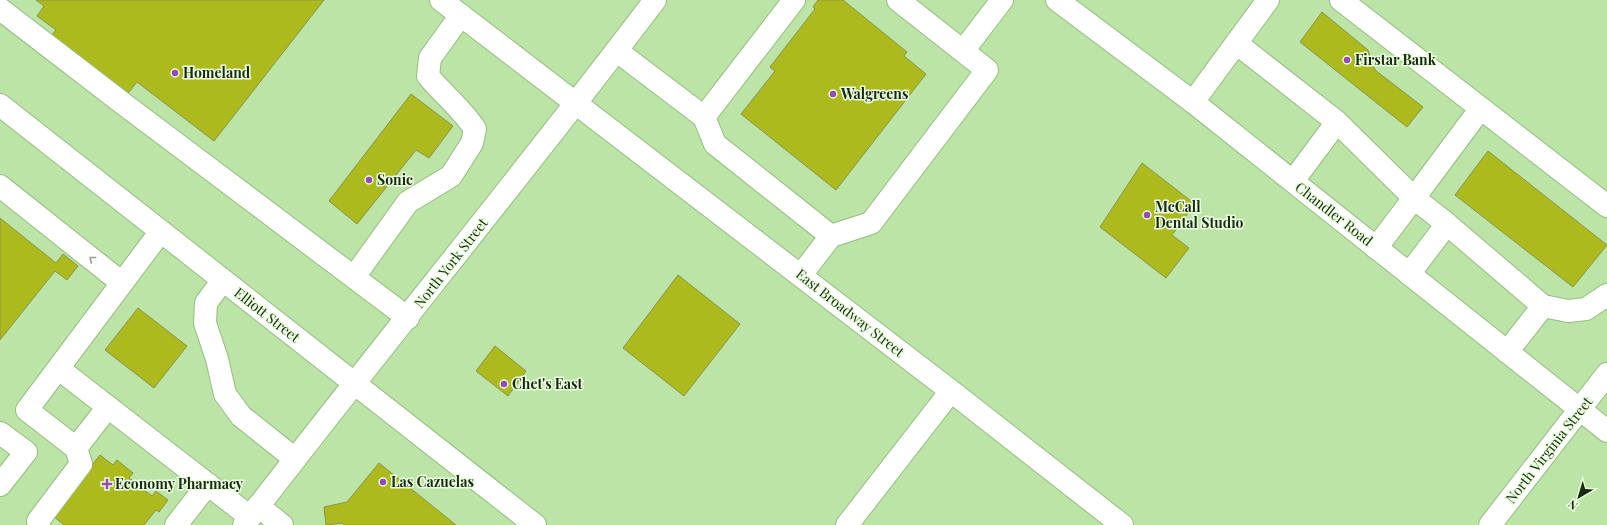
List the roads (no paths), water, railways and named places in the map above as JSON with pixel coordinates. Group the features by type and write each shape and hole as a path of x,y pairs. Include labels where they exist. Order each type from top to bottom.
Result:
{"street":[{"name":"East Broadway Street","path":"441,0 801,275 1122,525"},
{"name":"North York Street","path":"251,516 353,383 408,318 577,104 655,0"},
{"path":"704,117 794,0"},
{"path":"801,275 831,236 872,223 987,70 898,0"},
{"path":"963,51 1002,0"},
{"path":"1193,102 1268,0"},
{"path":"1341,0 1607,206"},
{"name":"Chandler Road","path":"1062,1 1193,102 1607,431"},
{"path":"0,9 408,318"},
{"path":"354,277 408,202 451,176 472,143 475,129 467,117 428,76 430,58 461,15"},
{"path":"1236,43 1337,122 1414,198 1544,306 1568,311 1586,309 1607,295"},
{"path":"617,51 704,117 715,144 831,236"},
{"name":"Elliott Street","path":"0,105 535,525"},
{"path":"1376,248 1481,108"},
{"path":"1293,181 1337,122"},
{"path":"0,186 122,284"},
{"path":"1409,274 1447,224"},
{"path":"39,525 38,521 81,464 76,448 27,410 161,231"},
{"path":"223,280 206,303 205,323 217,359 224,394 241,416 295,459"},
{"path":"1507,352 1544,306"},
{"path":"59,369 251,516 282,525"},
{"name":"North Virginia Street","path":"1490,525 1607,374"},
{"path":"847,525 951,391"},
{"path":"76,448 108,407"},
{"path":"0,433 26,452 0,485"},
{"path":"176,525 208,484"}],"place":[{"name":"Firstar Bank","path":"1347,60"},
{"name":"Homeland","path":"175,73"},
{"name":"Walgreens","path":"833,94"},
{"name":"Sonic","path":"369,180"},
{"name":"McCall Dental Studio","path":"1147,215"},
{"name":"Chet's East","path":"504,384"},
{"name":"Las Cazuelas","path":"383,482"},
{"name":"Economy Pharmacy","path":"107,484"}]}
